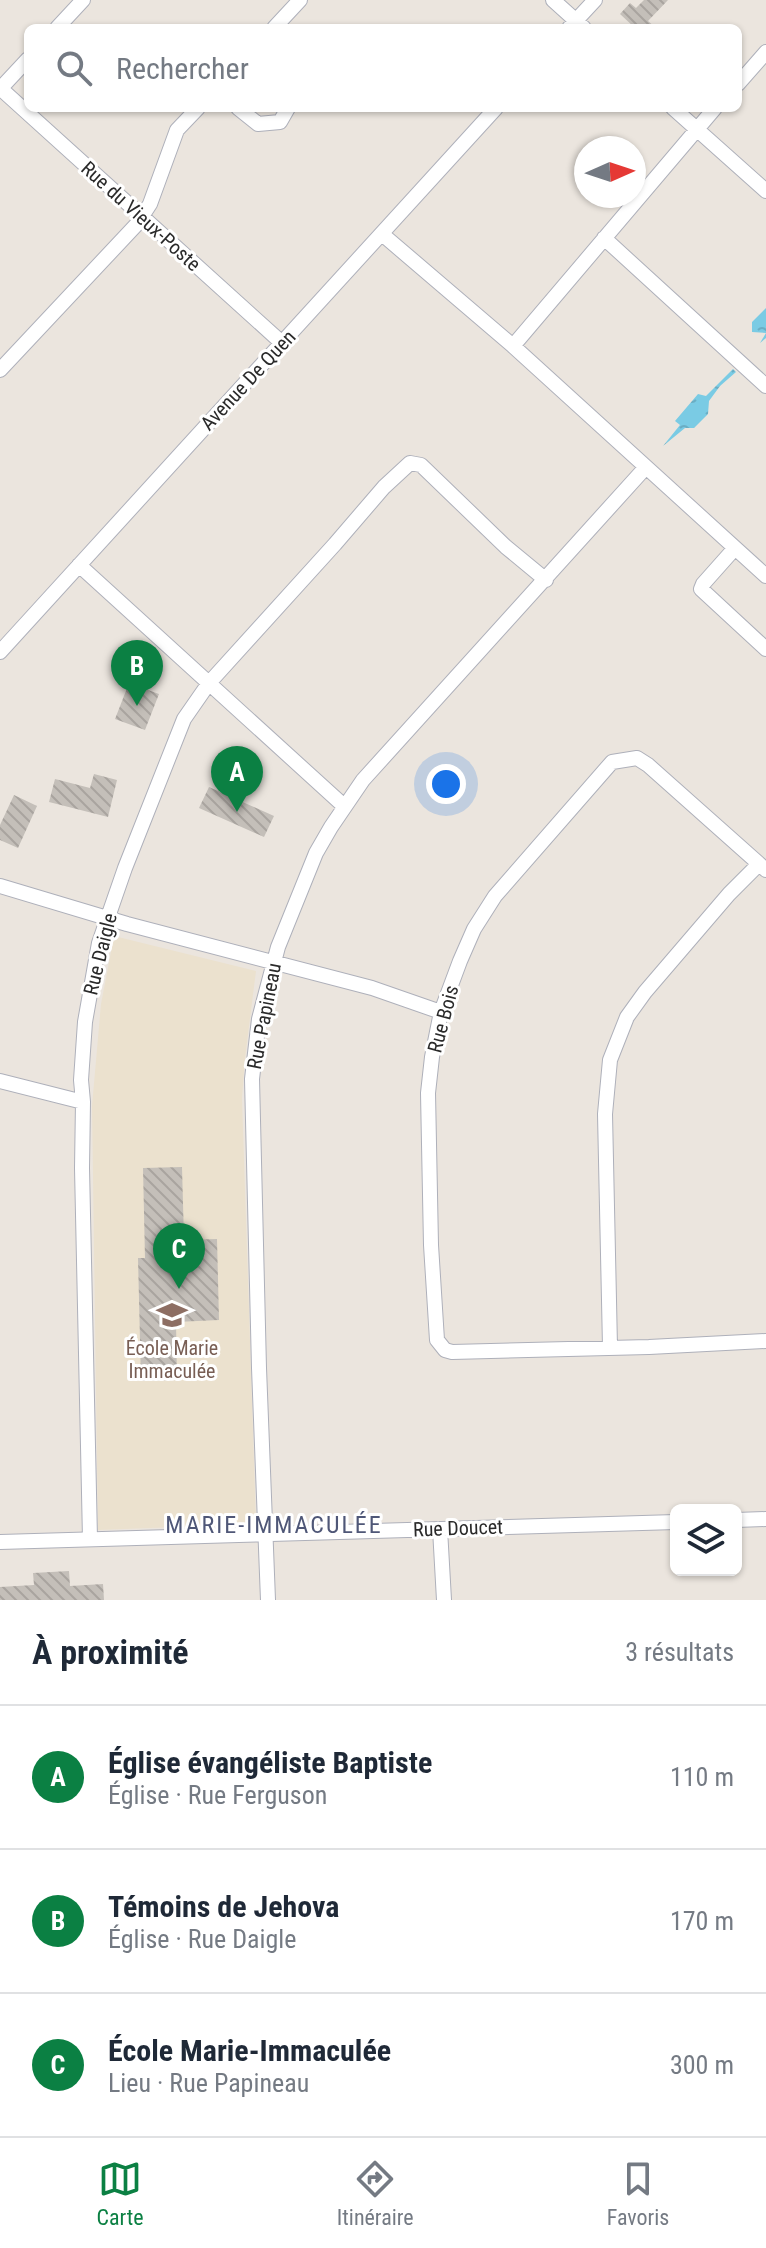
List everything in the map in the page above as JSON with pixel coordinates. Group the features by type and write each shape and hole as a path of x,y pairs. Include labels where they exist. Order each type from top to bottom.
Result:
{"street":[{"path":"61,24 83,0"},
{"path":"278,24 300,0"},
{"path":"553,0 574,24"},
{"path":"577,24 595,0"},
{"path":"742,79 766,52"},
{"path":"0,89 24,63"},
{"name":"Rue du Vieux-Poste","path":"0,89 24,111"},
{"name":"Rue du Vieux-Poste","path":"26,112 282,343"},
{"path":"0,370 142,217 150,204 177,130 194,112"},
{"path":"243,112 258,124 280,122 286,112"},
{"name":"Avenue De Quen","path":"0,652 492,112"},
{"path":"678,112 766,191"},
{"path":"513,346 711,112"},
{"path":"382,234 513,346 766,576"},
{"path":"604,238 766,386"},
{"name":"Rue Daigle","path":"90,1539 81,1117 85,1022 99,943 184,719 209,683 384,487 410,463 421,465 506,547 546,580"},
{"name":"Rue Papineau","path":"268,1600 252,1079 259,1019 272,962 316,853 363,780 646,467"},
{"path":"735,548 701,589 766,649"},
{"path":"79,565 344,806"},
{"name":"Rue Bois","path":"610,1347 452,1352 445,1350 437,1340 428,1093 441,1012 469,940 495,896 612,762 637,758 663,776 763,867"},
{"path":"763,867 729,894 627,1017 610,1060 605,1114 610,1347 766,1341"},
{"path":"0,886 372,988 441,1012"},
{"path":"0,1081 83,1102"},
{"path":"742,1520 766,1519"},
{"name":"Rue Doucet","path":"0,1542 670,1522"},
{"path":"440,1529 444,1600"}],"shaded area":[{"name":"École Marie Immaculée","path":"114,936 256,971 242,1098 256,1524 98,1530 92,1106 101,1004"}],"water":[{"path":"766,308 766,333 752,332 752,322"},
{"path":"733,369 736,372 709,401 708,414 694,428 685,428 663,446 680,425 675,421 698,394 706,396"}],"building":[{"path":"644,0 668,0 648,21 651,24 631,24 620,14 630,3 636,8"},
{"path":"129,683 159,694 145,730 115,719"},
{"path":"94,774 117,780 108,817 49,802 55,779 90,788"},
{"path":"209,787 274,816 264,837 199,808"},
{"path":"14,795 37,806 18,848 0,840 0,825"},
{"path":"182,1167 184,1240 217,1239 219,1320 176,1322 177,1380 141,1381 138,1258 145,1258 143,1168"},
{"path":"69,1571 70,1586 103,1584 104,1600 0,1600 0,1587 34,1585 33,1573"}],"place":[{"name":"Témoins de Jehova","path":"137,706"},
{"name":"Église évangéliste Baptiste","path":"237,812"},
{"name":"École Marie-Immaculée","path":"179,1289"},
{"name":"École Marie Immaculée","path":"172,1315"}],"district":[{"name":"MARIE-IMMACULÉE","path":"274,1525"}]}
